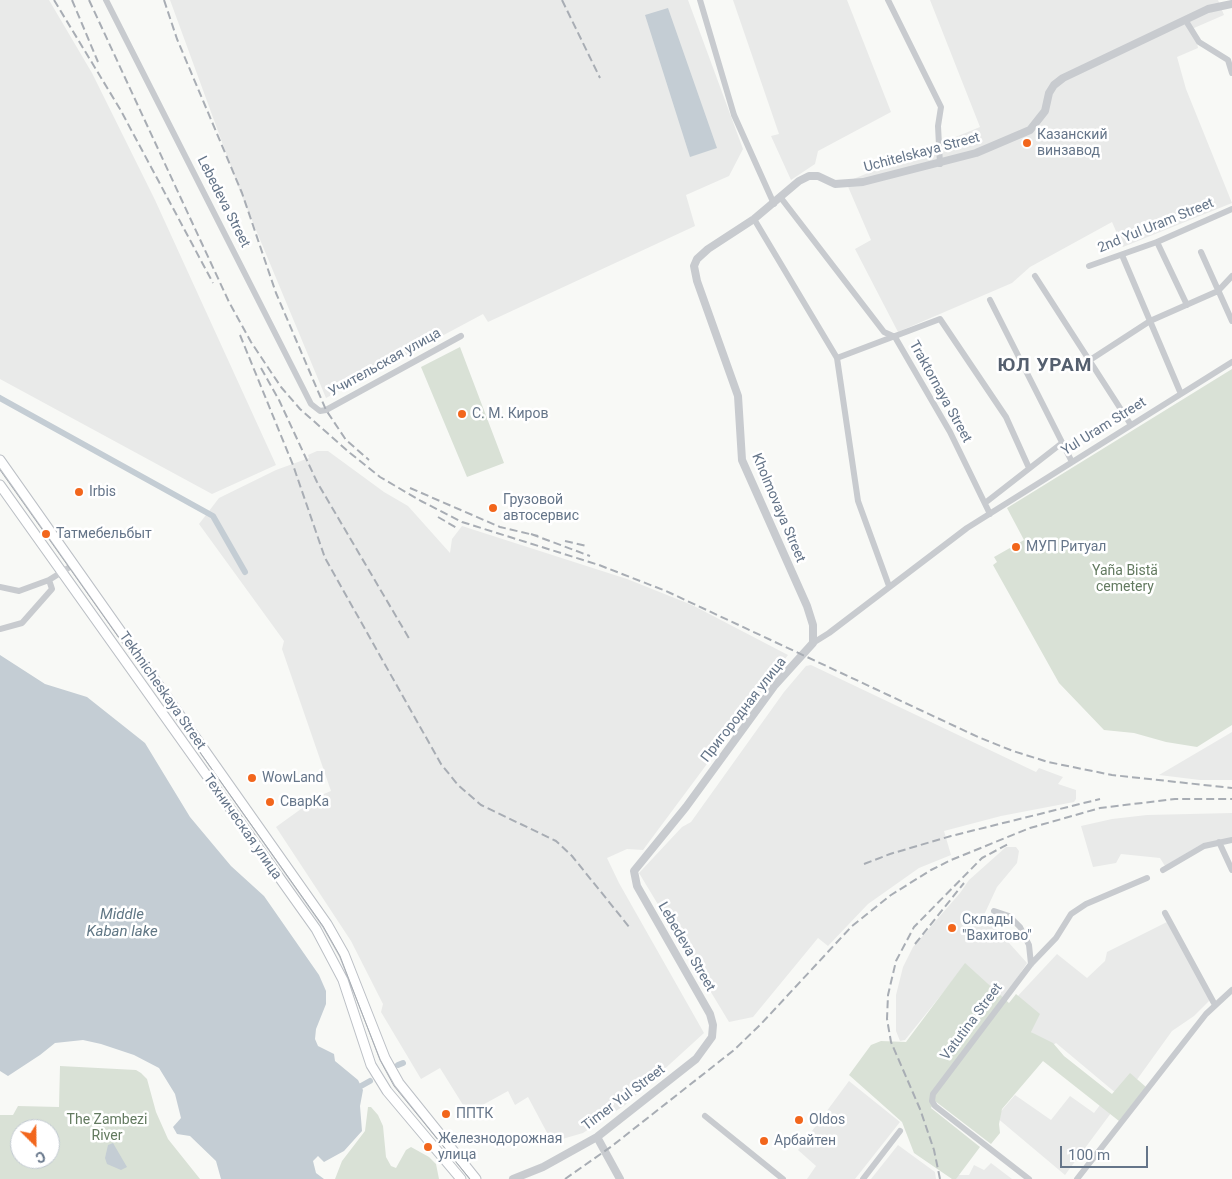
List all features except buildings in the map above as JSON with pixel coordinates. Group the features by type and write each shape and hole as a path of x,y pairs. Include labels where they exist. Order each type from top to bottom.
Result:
{"main road":[{"name":"Tekhnicheskaya Street","path":"0,460 327,924 344,954 385,1058 399,1083 476,1179"},
{"name":"Техническая улица","path":"0,485 316,929 343,980 371,1065 387,1091 461,1179"}],"street":[{"name":"Lebedeva Street","path":"106,0 306,395 311,404 320,411"},
{"path":"700,0 734,115 774,204"},
{"path":"888,0 941,108 938,126 940,164"},
{"name":"Uchitelskaya Street","path":"694,266 702,253 754,219 799,181 809,176 818,176 835,184 845,184 940,164 976,153 1030,130 1037,124 1045,111 1049,93 1059,82 1208,9 1232,4"},
{"path":"1186,21 1199,42 1228,60 1232,73"},
{"name":"Traktornaya Street","path":"781,198 884,332 895,337 950,432 990,514"},
{"name":"2nd Yul Uram Street","path":"1089,266 1156,242 1232,209"},
{"path":"754,219 837,358 858,501 889,586"},
{"path":"1156,242 1187,305"},
{"path":"1201,252 1232,321"},
{"path":"1122,255 1181,394"},
{"name":"Kholmovaya Street","path":"694,266 697,281 738,396 742,460 807,606 813,625 813,643"},
{"path":"1035,276 1131,425"},
{"path":"1090,360 1150,321 1218,291 1232,276"},
{"path":"990,300 1072,462"},
{"path":"837,358 940,319 1006,417 1029,468"},
{"name":"Учительская улица","path":"320,411 326,410 460,336"},
{"name":"Yul Uram Street","path":"990,514 1232,362"},
{"path":"985,503 1062,443"},
{"name":"Пригородная улица","path":"634,871 686,807 775,685 813,643 830,633 967,528 990,514"},
{"path":"0,587 19,591 49,580 73,565"},
{"path":"0,629 22,623 52,589 49,580"},
{"path":"1163,870 1204,846 1232,840"},
{"path":"1219,842 1232,870"},
{"name":"Lebedeva Street","path":"634,871 637,886 710,1014 713,1025 712,1037"},
{"name":"Vatutina Street","path":"1029,1179 935,1106 932,1101 933,1094 1031,964 1056,938 1071,914 1079,908 1147,878"},
{"path":"994,911 1009,916 1020,927 1029,945 1031,964"},
{"path":"1165,913 1215,1005"},
{"path":"1077,1179 1206,1014 1232,990"},
{"name":"Timer Yul Street","path":"513,1179 543,1167 597,1136 696,1059 712,1037"},
{"path":"705,1116 783,1179"},
{"path":"863,1179 900,1131"},
{"path":"597,1136 620,1179"}],"shaded area":[{"path":"0,0 49,0 92,73 155,200 276,465 212,494 0,379"},
{"path":"170,0 688,0 743,149 729,176 686,195 695,226 488,322 483,314 326,398 241,194"},
{"path":"733,0 847,0 891,112 818,151 815,164 791,180 771,136 779,134"},
{"path":"930,0 1218,0 1224,15 1194,28 1198,48 1177,57 1186,89 1232,203 1123,247 1112,222 1030,267 1012,283 898,332 855,249 871,240 846,182 980,127"},
{"path":"317,451 328,451 384,492 408,506 450,553 452,539 462,526 627,579 692,605 788,655 643,850 627,849 607,858 619,883 704,1033 625,1105 583,1133 552,1142 528,1097 515,1105 508,1091 468,1113 440,1068 421,1079 381,1012 383,1004 351,941 276,827 319,796 331,791 282,649 284,641 199,524 219,498 276,470 309,458 308,455"},
{"path":"811,665 1036,772 1039,768 1063,777 1058,784 1076,790 1076,799 1074,802 1001,816 944,831 951,855 919,868 868,904 828,946 818,938 753,1017 729,1022 639,873 682,827 691,822 784,692 806,666"},
{"path":"1232,732 1232,780 1200,780 1159,775"},
{"path":"1232,813 1232,838 1202,844 1165,866 1160,858 1121,854 1116,863 1093,867 1081,826 1112,819 1147,815"},
{"path":"1006,847 1016,847 1019,851 1017,863 997,887 984,915 1027,963 1003,1000 962,969 905,1040 900,1041 896,1031 896,995 903,967 913,947 969,880"},
{"path":"1167,922 1210,1000 1194,1016 1172,1031 1123,1099 1056,1043 1050,1047 1029,1030 1015,999 1057,954 1087,978 1105,961 1107,952"},
{"path":"849,1081 900,1122 855,1179 807,1179 816,1166 798,1150"},
{"path":"1015,1095 1051,1120 1070,1096 1094,1113 1103,1101 1114,1109 1065,1175 996,1117"},
{"path":"898,1145 935,1172 936,1179 871,1179"},
{"path":"991,1163 1012,1179 954,1179 954,1175 969,1175 974,1165 984,1170"}],"green space":[{"path":"460,347 504,463 467,477 421,367"},
{"name":"Yaña Bistä cemetery","path":"1232,369 1232,725 1197,747 1166,742 1134,733 1104,730 1059,683 993,565 997,562 994,557 1024,540 1007,508"},
{"path":"965,963 1009,1003 1016,994 1040,1014 1031,1032 1053,1043 1064,1056 1112,1094 1130,1073 1146,1087 1119,1121 1043,1061 1002,1109 999,1124 1000,1133 991,1144 935,1101 931,1108 980,1147 956,1179 952,1179 914,1153 902,1122 849,1075 871,1045 881,1041 906,1042"},
{"name":"The Zambezi River","path":"60,1066 136,1070 147,1079 156,1112 168,1139 200,1179 0,1179 0,1115 13,1115 18,1106 59,1107"},
{"path":"368,1107 371,1107 378,1115 383,1126 386,1157 391,1166 396,1168 406,1150 411,1147 429,1157 436,1164 439,1179 335,1179 342,1161 365,1131"}],"water":[{"path":"668,8 717,148 690,157 645,15"},
{"name":"Middle Kaban lake","path":"0,655 45,684 87,697 145,743 190,817 231,866 264,896 319,975 326,991 326,1004 316,1029 315,1039 318,1046 334,1054 335,1061 358,1080 363,1090 360,1106 362,1131 344,1151 324,1162 318,1156 313,1161 316,1173 324,1179 221,1179 216,1161 190,1136 177,1134 173,1127 181,1118 175,1094 159,1068 134,1055 101,1044 83,1040 55,1043 8,1076 0,1071"},
{"path":"113,1143 127,1167 121,1170 107,1164 105,1158 108,1145"}],"waterway":[{"path":"0,398 213,516 245,572"},
{"path":"398,1065 403,1063"},
{"path":"361,1086 370,1081"}],"tram line":[{"path":"0,470 323,926 340,956 380,1060 394,1086 470,1179"}],"railway":[{"path":"54,0 120,109 213,283"},
{"path":"72,0 98,62"},
{"path":"89,0 229,302 251,342 281,387 300,409 380,477 462,522 599,565 666,591 978,737 1013,751 1048,762 1112,775 1232,788"},
{"path":"164,0 177,39 242,193 276,293 326,410 346,440 369,460"},
{"path":"562,0 600,78"},
{"path":"240,335 293,465 325,558 441,764 458,785 481,805 556,841 572,856 630,928"},
{"path":"261,368 279,400 317,482 410,640"},
{"path":"410,488 500,527 538,536"},
{"path":"438,517 457,528"},
{"path":"531,534 590,556"},
{"path":"565,541 587,546"},
{"path":"864,864 890,854 951,836 1100,799"},
{"path":"565,1179 612,1146 734,1050 761,1024 852,926 891,895 931,870 1030,828 1100,808 1175,799 1232,799"},
{"path":"940,1179 934,1150 920,1109 891,1042 887,1019 888,995 896,961 914,927 982,858 1010,843"},
{"path":"915,944 964,883"}],"place":[{"name":"Казанский винзавод","path":"1027,143"},
{"name":"С. М. Киров","path":"462,414"},
{"name":"Irbis","path":"79,492"},
{"name":"Грузовой автосервис","path":"493,508"},
{"name":"Татмебельбыт","path":"46,534"},
{"name":"МУП Ритуал","path":"1016,547"},
{"name":"WowLand","path":"252,778"},
{"name":"СварКа","path":"270,802"},
{"name":"Склады \"Вахитово\"","path":"952,928"},
{"name":"ППТК","path":"446,1114"},
{"name":"Oldos","path":"799,1120"},
{"name":"Арбайтен","path":"764,1141"},
{"name":"Железнодорожная улица","path":"428,1147"}],"district":[{"name":"ЮЛ УРАМ","path":"1045,366"}]}
